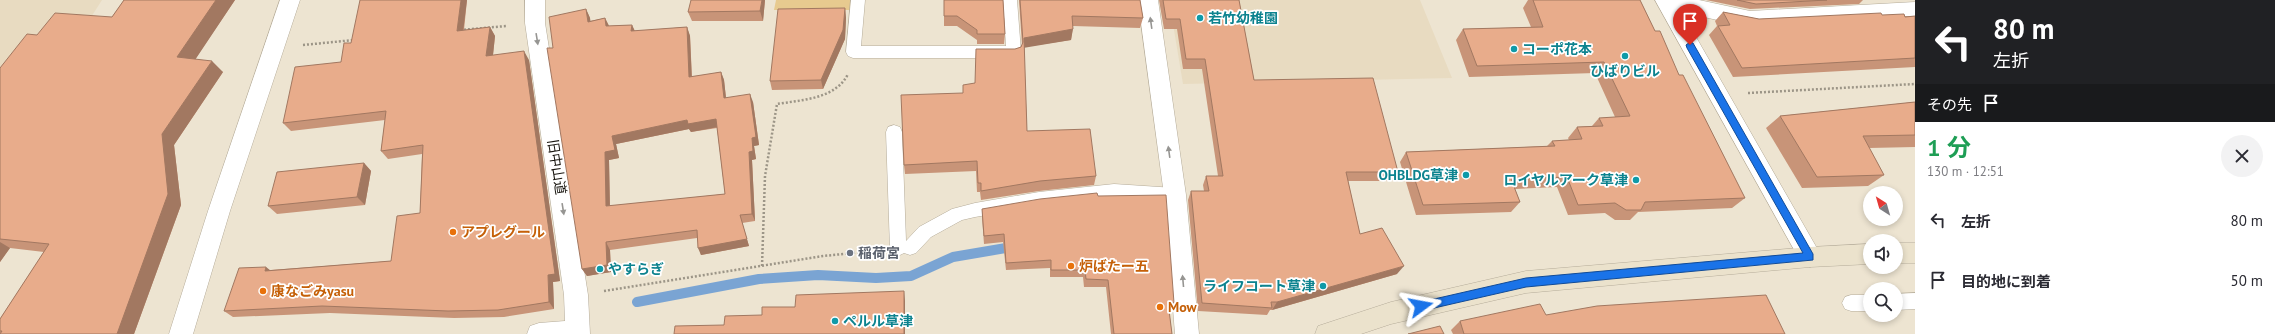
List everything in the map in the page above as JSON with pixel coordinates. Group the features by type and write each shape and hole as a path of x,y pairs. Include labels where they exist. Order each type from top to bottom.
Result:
{"main road":[{"path":"1903,253 1915,252"},
{"path":"1327,334 1391,313 1526,282 1810,257 1863,254"}],"street":[{"path":"181,334 219,211 290,0"},
{"name":"旧中山道","path":"536,0 535,23 576,295 578,332"},
{"path":"1148,0 1175,195 1187,334"},
{"path":"1667,4 1699,8 1750,19 1915,10"},
{"path":"1667,4 1810,257"},
{"path":"539,334 578,332"}],"lane":[{"path":"858,0 853,52 1014,52 1010,0"},
{"path":"894,132 904,249"},
{"path":"904,249 925,232 958,214 975,210 1039,199 1114,191 1175,195"},
{"path":"1903,301 1915,300"},
{"path":"1850,303 1863,303"}],"path":[{"path":"457,30 535,23"},
{"path":"300,45 355,40"},
{"path":"762,266 765,176 777,104 815,97 835,90 848,77 853,52"},
{"path":"1719,95 1915,84"},
{"path":"576,295 823,256 904,249"}],"shaded area":[{"path":"0,0 102,0 0,160"},
{"path":"776,0 851,0 850,10 774,10"},
{"path":"1169,0 1420,0 1452,78 1183,84"}],"building":[{"path":"124,0 216,0 177,57 212,61 162,134 168,194 117,334 0,334 2,331 0,331 0,319 49,244 0,239 0,68 27,34 37,35 55,13 112,17"},
{"path":"360,0 461,0 457,31 490,27 486,56 524,51 555,274 548,275 549,302 498,310 448,311 322,306 224,311 239,268 266,267 265,271 391,261 397,216 420,213 423,145 381,151 386,111 283,123 295,67 341,62 344,43 351,43"},
{"path":"691,0 762,0 760,11 688,12"},
{"path":"944,0 1003,0 1005,34 977,34 977,30 957,16 944,16"},
{"path":"1020,0 1140,0 1143,18 1072,16 1073,29 1024,38 1027,131 1090,129 1096,176 1040,181 981,191 981,183 978,183 977,161 904,165 901,95 963,93 963,85 975,83 976,49 1015,49 1021,47 1023,42"},
{"path":"1163,0 1239,0 1254,80 1373,78 1398,172 1346,172 1360,234 1382,228 1404,266 1277,302 1271,302 1272,308 1202,303 1191,191 1209,191 1206,176 1223,176 1205,59 1186,59 1180,19 1166,19"},
{"path":"1533,0 1640,0 1655,31 1660,31 1679,75 1683,75 1745,198 1645,202 1641,210 1626,210 1615,203 1578,205 1567,177 1511,179 1520,202 1423,205 1406,152 1555,146 1552,141 1582,139 1577,127 1603,126 1599,118 1630,116 1604,62 1477,66 1463,29 1543,27"},
{"path":"1737,0 1827,0 1756,4"},
{"path":"845,8 843,30 821,80 770,81 778,9"},
{"path":"586,9 588,22 605,18 606,26 632,25 631,31 687,27 689,77 721,72 724,98 750,94 756,137 752,138 753,151 749,152 752,214 740,215 747,239 698,248 697,230 606,242 607,265 582,269 547,48 553,48 549,17","holes":["716,119 725,194 606,206 605,152 615,150 612,136 687,120 688,124"]},
{"path":"1723,12 1759,19 1881,13 1882,15 1904,14 1905,17 1915,16 1915,58 1742,68 1718,26 1730,25"},
{"path":"1915,102 1915,135 1863,136 1884,175 1817,177 1780,116"},
{"path":"364,163 357,197 268,206 277,172"},
{"path":"1097,193 1098,196 1166,195 1174,303 1168,302 1172,334 1114,334 1108,280 1086,279 1085,270 1051,270 1051,260 1006,263 1004,234 984,236 982,209 1040,199"},
{"name":"ペルル草津","path":"904,291 904,334 674,334 675,326 724,325 725,316 762,315 762,307 795,307 796,295"},
{"path":"1766,295 1785,334 1464,334 1460,321 1540,304 1546,315 1597,306"},
{"path":"1440,326 1444,334 1408,334"}],"waterway":[{"path":"637,302 759,279 818,275 876,278 911,276 953,257 1018,246"}],"place":[{"name":"若竹幼稚園","path":"1200,18"},
{"name":"コーポ花本","path":"1514,49"},
{"name":"ひばりビル","path":"1625,56"},
{"name":"OHBLDG草津","path":"1466,175"},
{"name":"ロイヤルアーク草津","path":"1636,180"},
{"name":"アプレグール","path":"453,232"},
{"name":"稲荷宮","path":"850,253"},
{"name":"炉ばたー五","path":"1071,266"},
{"name":"やすらぎ","path":"600,269"},
{"name":"ライフコート草津","path":"1323,286"},
{"name":"康なごみyasu","path":"263,291"},
{"name":"Mow","path":"1160,307"},
{"name":"ペルル草津","path":"835,321"}],"route":[{"path":"1421,306 1526,282 1810,257 1690,45"}]}
